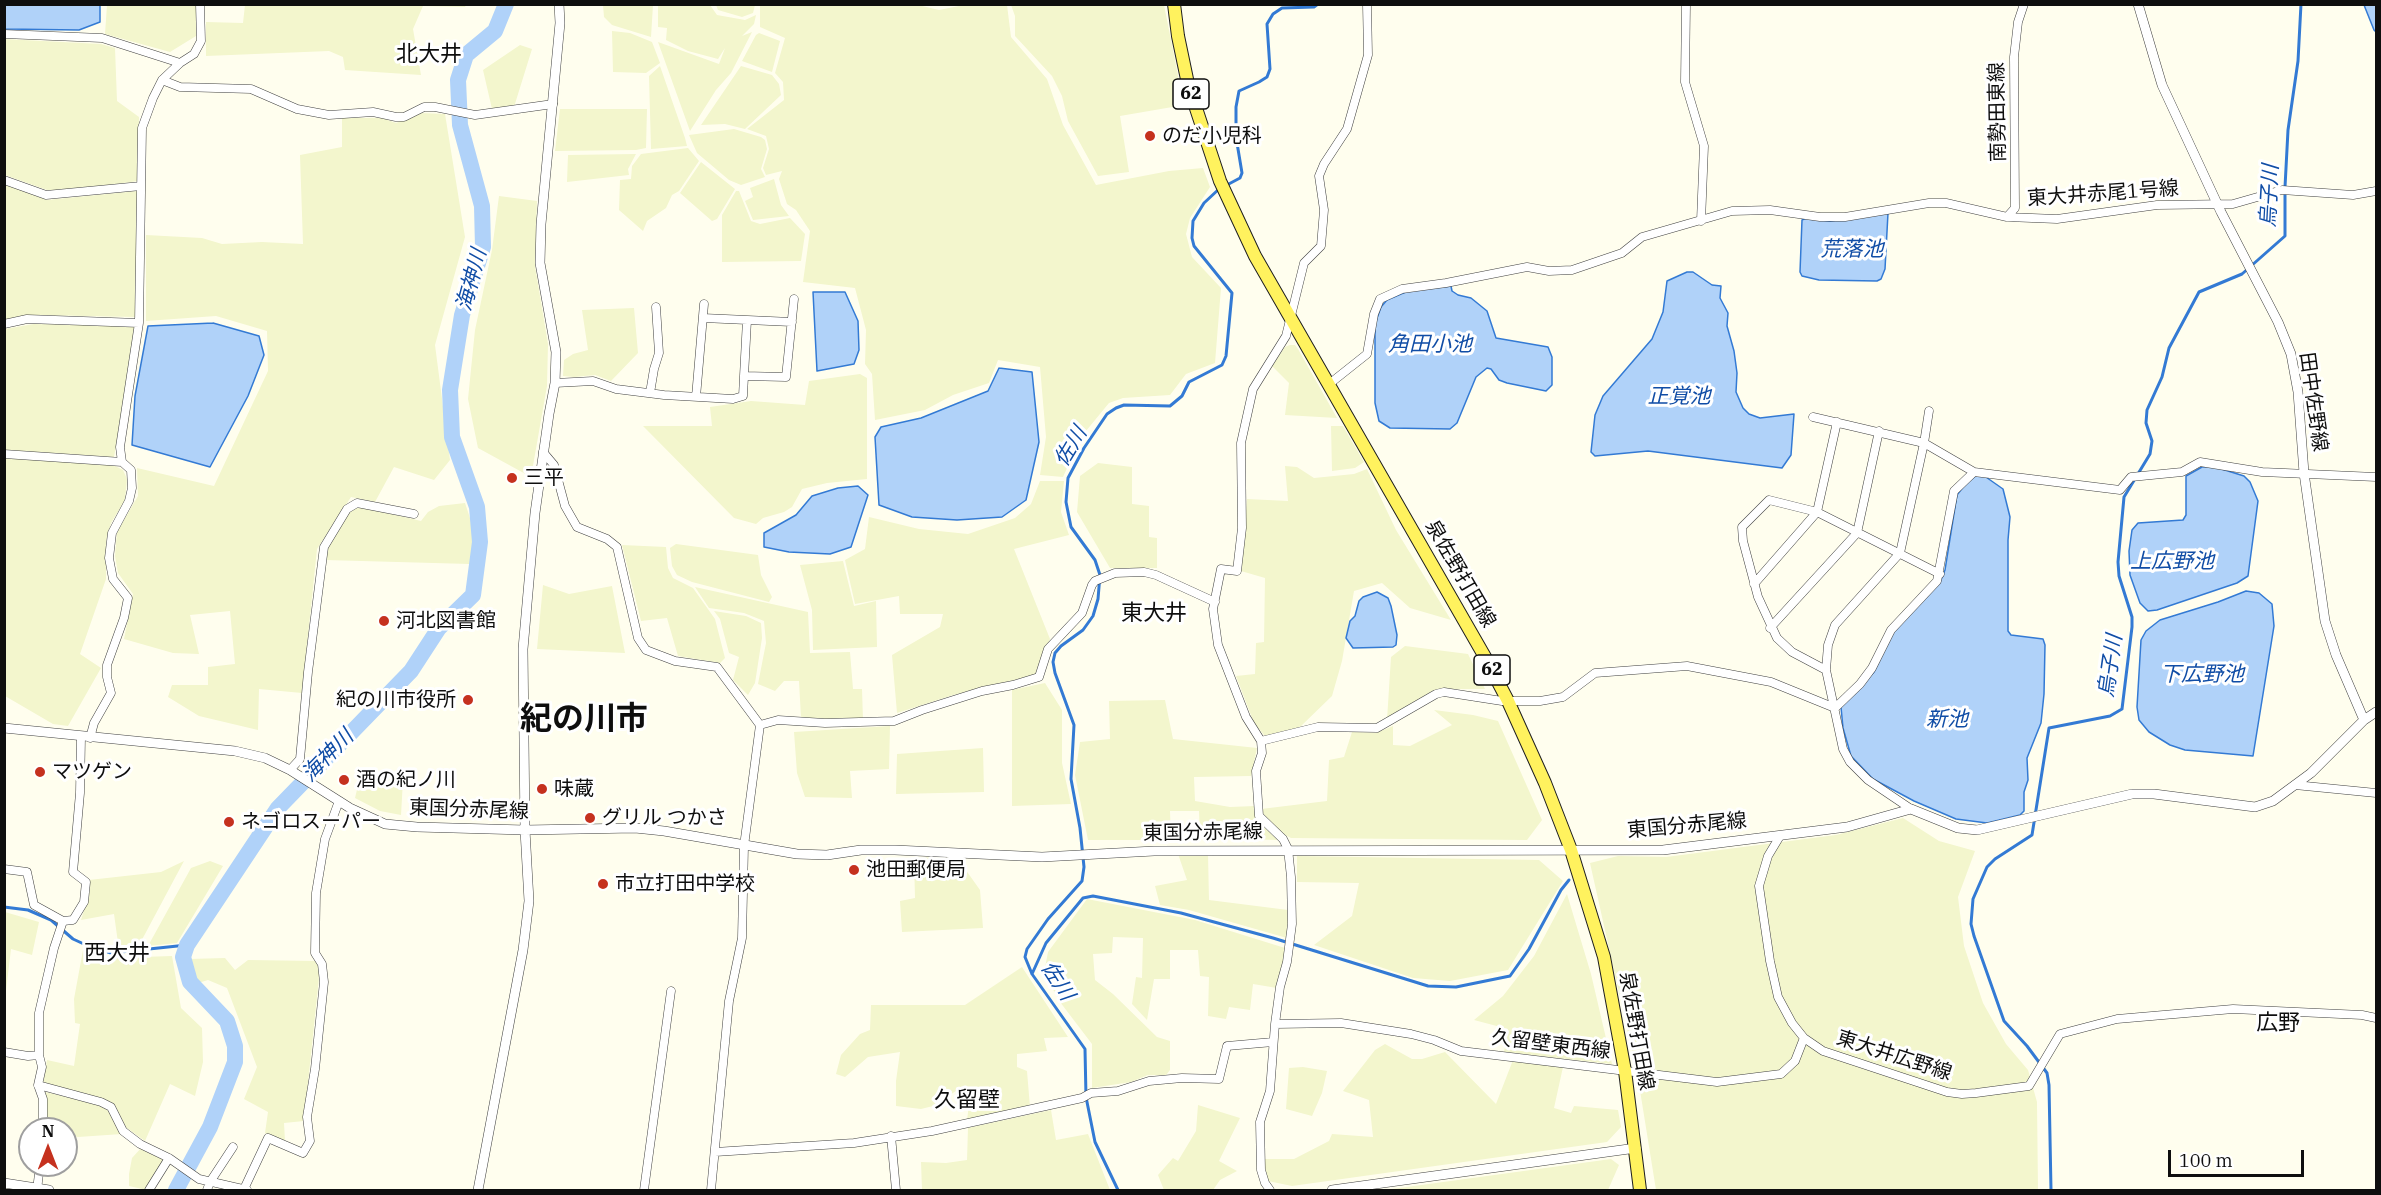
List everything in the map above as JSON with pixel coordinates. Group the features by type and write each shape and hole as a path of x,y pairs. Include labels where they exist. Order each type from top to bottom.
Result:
{"main road":[{"name":"泉佐野打田線","path":"1174,4 1188,84 1220,181 1255,256 1485,657 1508,701 1545,783 1571,850 1604,957 1625,1071 1640,1191"}],"street":[{"path":"122,462 120,447 139,323 142,128 162,81 180,63 194,54 201,41 200,4"},
{"path":"478,1191 530,901 525,830 523,649 543,452 555,383 556,352 540,262 541,224 560,23 559,4"},
{"path":"1270,1191 1261,1170 1260,1122 1270,1091 1275,1024 1292,924 1292,877 1288,849 1283,839 1259,816 1256,771 1262,753 1261,741 1246,717 1218,645 1213,609 1221,569 1237,571 1242,528 1241,443 1253,389 1286,336 1304,262 1321,246 1324,210 1319,176 1324,164 1347,129 1368,55 1367,4"},
{"path":"1686,4 1685,82 1704,146 1701,221"},
{"name":"南勢田東線","path":"2007,217 2015,208 2014,57 2018,22 2024,4"},
{"name":"田中佐野線","path":"2138,4 2162,85 2218,205 2278,322 2291,354 2298,392 2304,473 2325,621 2336,655 2364,720"},
{"path":"4,34 102,38 180,63"},
{"path":"162,81 180,87 251,89 297,109 329,115 373,112 404,117 424,107 469,115 554,104"},
{"path":"4,180 46,195 141,186"},
{"name":"東大井赤尾1号線","path":"1328,385 1367,354 1374,314 1380,299 1401,289 1527,267 1550,271 1572,270 1622,253 1642,237 1732,211 1770,210 1820,217 1845,217 1929,202 1946,203 2007,217 2057,219 2157,204 2218,205 2245,202 2285,190 2353,195 2376,190"},
{"path":"744,376 786,377 794,299"},
{"path":"696,397 704,304"},
{"path":"650,393 659,353 656,307"},
{"path":"703,318 792,322"},
{"path":"4,324 27,319 139,323"},
{"path":"555,383 593,381 616,389 650,393 733,399 743,396 747,320"},
{"path":"1929,411 1900,553 1835,625 1828,645 1826,670 1843,749 1850,762 1868,780 1911,809 1958,828 1977,830 2132,794 2154,794 2255,807 2273,801 2311,773 2364,720 2376,712"},
{"path":"1813,417 1924,443 1974,472 2120,490 2137,477 2182,472 2200,462 2262,472 2376,477"},
{"path":"1754,584 1817,512 1837,422"},
{"path":"1770,628 1857,532 1879,431"},
{"path":"543,452 554,465 565,506 577,527 607,539 617,547 638,638 646,650 675,661 717,667 760,725 744,846 742,938 729,1001 711,1191"},
{"path":"4,454 122,462 131,470 132,488 129,501 112,532 109,558 113,579 128,598 124,618 107,665 111,693 86,738 73,872 86,882 84,902 73,920 63,921 34,905 27,872 4,869"},
{"path":"1835,708 1860,684 1872,668 1891,630 1937,581 1954,491 1974,472"},
{"path":"1826,670 1792,652 1777,638 1770,628 1754,584 1743,541 1742,527 1769,500 1817,512 1940,574"},
{"path":"290,770 300,759 308,672 324,547 347,509 357,502 414,514"},
{"path":"760,725 778,720 825,723 894,721 982,691 1014,686 1039,677 1048,649 1082,613 1095,581 1114,573 1156,574 1215,602"},
{"path":"1261,741 1318,727 1377,728 1436,694 1444,692 1508,701 1540,701 1563,697 1595,673 1687,666 1771,681 1835,708"},
{"name":"東国分赤尾線","path":"4,728 86,738 235,751 265,758 290,770 339,801 385,824 525,830 635,828 797,854 895,850 1013,857 1154,851 1288,849 1663,850 1846,827 1911,809"},
{"path":"2295,785 2376,793"},
{"path":"38,1085 102,1102 111,1107 123,1131 140,1144 170,1158 199,1179 210,1182 247,1190 268,1138 303,1153 310,1140 307,1117 316,1060 324,982 322,964 315,952 316,893 325,839 339,801"},
{"name":"東大井広野線","path":"1780,836 1768,856 1759,886 1770,961 1778,997 1792,1023 1804,1038 1823,1051 1947,1092 1962,1094 2029,1086 2060,1034 2117,1019 2233,1009 2362,1015 2376,1018"},
{"path":"43,1117 43,1099 38,1085 42,1067 39,1055 39,1013 54,948 63,921"},
{"path":"644,1191 671,991"},
{"name":"久留壁東西線","path":"1275,1024 1341,1023 1411,1034 1461,1051 1717,1082 1781,1074 1795,1061 1804,1038"},
{"path":"715,1152 818,1147 933,1131 1082,1098 1091,1093 1118,1091 1149,1081 1182,1077 1219,1080 1227,1046 1273,1042"},
{"path":"4,1052 28,1056 39,1055"},
{"path":"891,1136 896,1191"},
{"path":"207,1191 210,1182 233,1147"},
{"path":"1332,1191 1636,1148"},
{"path":"149,1191 170,1158"},
{"path":"4,1183 49,1191"}],"green space":[{"path":"245,4 466,5 465,7 423,6 413,29 421,75 345,70 343,57 329,51 206,56 206,22 243,23"},
{"path":"755,4 753,13 742,17 718,10 716,5"},
{"path":"914,4 939,10 964,5 1007,5 1011,37 1047,79 1063,125 1096,185 1169,171 1203,168 1210,187 1190,218 1186,234 1192,257 1221,288 1215,363 1186,374 1170,395 1123,398 1109,403 1081,437 1063,477 1040,475 1046,437 1040,367 998,360 989,383 953,395 925,410 875,420 872,374 865,364 866,330 855,288 803,282 810,231 796,210 787,204 779,179 782,171 766,175 763,168 769,149 766,136 747,129 784,100 783,82 775,73 785,38 760,27 760,5"},
{"path":"107,5 196,5 196,36 170,52 105,34"},
{"path":"603,5 653,5 651,37 612,25 604,17"},
{"path":"658,5 710,5 717,15 745,20 756,15 754,24 742,36 752,32 731,73 716,90 690,131 658,42 719,64 725,48 718,59 688,51 666,40 667,28 658,27"},
{"path":"1011,5 1164,5 1184,105 1120,116 1129,172 1098,176 1068,121 1062,96 1052,76 1015,36 1015,16"},
{"path":"612,31 630,33 652,42 660,63 646,73 613,72"},
{"path":"759,33 780,41 772,72 742,61"},
{"path":"4,39 101,44 115,48 117,101 139,117 138,181 65,191 47,190 5,175"},
{"path":"520,45 532,49 514,107 492,109 483,70"},
{"path":"660,66 687,146 651,149 649,76"},
{"path":"741,66 772,75 779,84 781,95 745,129 725,124 701,125"},
{"path":"560,109 647,109 646,148 555,151"},
{"path":"421,113 445,114 465,237 435,345 450,460 434,480 394,467 375,502 351,497 317,549 302,693 259,689 258,730 199,716 168,697 172,685 208,685 208,667 235,664 230,611 190,615 199,654 173,653 124,639 133,594 118,573 115,556 117,532 138,496 137,468 214,486 268,371 267,331 216,316 146,321 146,235 202,238 222,244 262,242 303,244 300,155 342,147 342,118 382,118 396,123"},
{"path":"734,129 765,140 767,149 761,169 765,177 741,185 729,180 697,153 689,135"},
{"path":"688,148 699,161 679,191 672,195 666,208 647,221 643,231 619,210 620,180 631,179 632,166 641,154"},
{"path":"636,154 628,169 629,175 567,182 568,155"},
{"path":"701,162 735,189 717,219 712,221 680,193"},
{"path":"774,179 781,205 789,216 753,220 745,201 753,197 750,188"},
{"path":"5,184 47,200 137,191 135,317 39,315 5,321"},
{"path":"736,191 739,191 751,221 760,224 790,218 805,234 801,261 722,262 722,215"},
{"path":"499,196 537,201 535,266 548,344 547,386 531,477 478,448 468,399 475,330 492,250"},
{"path":"634,308 638,353 611,381 595,375 563,376 564,360 573,354 588,350 582,310"},
{"path":"34,324 135,326 129,378 114,457 5,450 5,329"},
{"path":"1295,345 1298,349 1337,418 1285,415 1289,383 1272,366 1285,347"},
{"path":"860,374 867,378 867,479 827,483 802,489 792,507 784,512 763,518 756,524 734,518 643,426 712,426 710,407 751,401 805,405 809,381"},
{"path":"1331,426 1343,426 1364,462 1355,468 1332,471"},
{"path":"4,457 113,465 123,470 127,479 125,500 111,523 106,541 106,579 80,654 101,668 68,726 53,724 5,696"},
{"path":"1098,463 1132,467 1132,504 1149,506 1149,537 1157,538 1157,568 1110,568 1077,512 1080,476"},
{"path":"1285,466 1297,467 1314,478 1354,474 1367,469 1396,530 1451,620 1410,608 1382,583 1354,591 1342,661 1332,696 1300,727 1265,736 1254,723 1236,676 1255,674 1256,643 1264,642 1265,578 1241,571 1247,499 1288,501"},
{"path":"1040,481 1064,481 1061,512 1069,535 1014,549 1050,639 1035,675 953,695 897,713 892,655 940,627 943,614 900,614 899,596 855,604 845,560 865,549 869,517 919,529 968,534 1015,518 1031,504"},
{"path":"465,503 476,536 470,564 325,560 328,546 351,509 358,506 421,521 428,512 439,506"},
{"path":"676,544 758,555 761,575 772,597 769,602 692,582 677,575 672,566 670,548"},
{"path":"622,545 666,547 668,568 673,578 693,588 715,619 725,658 720,663 678,656 667,618 641,621"},
{"path":"843,561 854,606 876,601 877,647 813,650 812,610 800,565"},
{"path":"543,585 569,594 612,586 625,653 537,649"},
{"path":"695,587 808,612 810,653 850,652 853,689 862,689 863,720 801,718 799,681 784,681 775,691 758,684 766,643 764,621 744,613 709,608"},
{"path":"714,611 746,616 761,623 762,638 755,683 748,695 733,680 739,657 729,653 720,619"},
{"path":"1405,646 1468,654 1485,689 1448,689 1431,692 1387,720 1391,657"},
{"path":"1045,683 1062,710 1062,763 1071,804 1012,806 1012,690"},
{"path":"1165,700 1173,739 1257,748 1251,776 1194,777 1195,801 1230,807 1255,806 1256,820 1278,840 1200,838 1199,811 1170,811 1171,840 1088,840 1075,775 1080,742 1110,739 1109,701"},
{"path":"1434,710 1498,721 1542,820 1527,840 1291,838 1279,832 1267,820 1261,809 1327,801 1329,760 1344,757 1352,732 1376,733 1393,726 1393,745 1410,746 1452,725"},
{"path":"890,726 889,769 850,771 852,798 805,797 797,773 794,732"},
{"path":"983,748 984,792 896,794 897,754"},
{"path":"360,777 403,780 401,815 380,811 355,798"},
{"path":"1903,818 1939,841 1975,851 1958,897 1964,946 1983,1003 2006,1044 2028,1070 2037,1102 2038,1190 1656,1190 1638,1078 1590,863 1618,856 1666,857 1836,835"},
{"path":"1178,854 1208,854 1209,900 1288,910 1287,938 1189,910 1160,905 1155,886 1187,880"},
{"path":"1297,856 1539,860 1563,881 1508,970 1450,981 1413,978 1314,945 1352,916 1359,883 1297,882"},
{"path":"914,857 958,859 980,890 983,928 902,932 900,901 915,898"},
{"path":"184,861 137,949 119,950 114,914 81,920 90,891 89,880 161,872"},
{"path":"210,861 223,866 177,943 148,946 191,868"},
{"path":"1567,894 1591,974 1612,1064 1504,1052 1508,1029 1474,1020 1503,996 1534,956"},
{"path":"1087,899 1195,920 1285,948 1277,988 1253,984 1250,1010 1229,1007 1226,1019 1208,1016 1209,977 1200,976 1198,950 1170,950 1170,979 1154,979 1147,1020 1132,1004 1136,977 1142,978 1143,938 1113,937 1112,953 1093,954 1095,980 1113,994 1157,1037 1170,1041 1170,1070 1166,1075 1148,1075 1131,1082 1092,1088 1092,1044 1060,1002 1044,973 1048,952"},
{"path":"5,912 39,922 32,955 11,949 5,999"},
{"path":"83,950 111,958 172,956 181,1008 202,1028 203,1062 195,1096 170,1084 145,1141 124,1126 114,1106 43,1084 47,1060 74,1066 80,1024 75,1023 74,999"},
{"path":"225,958 235,970 248,960 316,961 320,968 304,1121 284,1123 285,1141 265,1133 268,1112 244,1099 257,1067 227,988 208,980 195,984 190,969 189,959"},
{"path":"1022,967 1068,1037 1044,1038 1047,1051 1017,1054 1017,1067 1027,1071 1030,1107 967,1121 970,1095 959,1089 933,1106 921,1109 896,1106 896,1081 900,1052 868,1057 845,1077 836,1074 841,1055 860,1034 870,1030 871,1005 965,1005"},
{"path":"1385,1044 1412,1059 1422,1059 1445,1052 1496,1104 1513,1060 1563,1067 1554,1108 1571,1113 1574,1106 1618,1110 1621,1127 1607,1142 1292,1186 1268,1181 1263,1159 1294,1159 1329,1141 1332,1134 1373,1137 1369,1100 1343,1091 1375,1050"},
{"path":"1303,1067 1327,1071 1322,1093 1312,1116 1286,1109 1289,1068"},
{"path":"45,1092 101,1105 112,1114 122,1134 78,1137 78,1117 46,1117"},
{"path":"1198,1105 1240,1118 1219,1161 1237,1171 1220,1180 1213,1190 1164,1190 1158,1175 1173,1158 1178,1161 1196,1131"},
{"path":"1051,1110 1056,1140 1088,1134 1110,1190 922,1190 921,1162 946,1163 967,1160 968,1128"},
{"path":"142,1147 166,1156 147,1190 129,1186 132,1158"},
{"path":"1611,1159 1619,1165 1608,1190 1385,1190"}],"water":[{"path":"5,5 100,5 100,22 79,30 5,29"},
{"path":"2364,5 2376,5 2376,32 2374,30"},
{"name":"荒落池","path":"1888,213 1885,269 1881,279 1877,281 1819,280 1802,276 1800,272 1802,220 1806,218 1830,221"},
{"name":"正覚池","path":"1687,272 1693,272 1712,285 1721,286 1720,298 1728,313 1727,326 1734,351 1737,373 1736,392 1743,408 1749,414 1760,418 1794,414 1791,455 1782,468 1648,451 1595,456 1591,452 1595,415 1603,396 1652,339 1663,312 1667,281"},
{"name":"角田小池","path":"1451,286 1452,291 1471,298 1487,311 1496,338 1548,347 1552,357 1552,385 1546,391 1507,383 1499,380 1491,369 1487,368 1476,377 1457,423 1450,429 1390,428 1379,421 1375,403 1375,324 1381,307 1387,300 1408,291"},
{"path":"813,292 845,292 858,321 859,350 854,364 817,371"},
{"path":"213,323 259,336 264,355 248,396 210,467 132,445 135,396 148,326"},
{"path":"999,368 1032,372 1039,442 1026,500 1002,517 957,520 912,517 879,505 875,437 881,427 921,418 988,391"},
{"name":"上広野池","path":"2212,466 2244,476 2250,482 2258,501 2248,576 2237,583 2148,611 2140,603 2130,575 2129,551 2132,530 2138,523 2183,520 2186,515 2186,476 2202,467"},
{"name":"新池","path":"1983,475 2003,489 2010,517 2008,631 2011,635 2043,639 2045,645 2041,723 2027,758 2028,780 2024,792 2024,811 2020,815 1987,823 1956,819 1914,801 1873,779 1851,756 1843,728 1841,707 1874,672 1893,631 1941,580 1945,570 1957,495 1967,482 1976,476"},
{"path":"858,486 868,495 851,547 830,554 789,552 764,547 764,533 796,515 812,496 838,488"},
{"name":"下広野池","path":"2246,591 2259,593 2272,604 2274,626 2253,756 2185,750 2170,745 2149,732 2139,720 2137,707 2141,640 2146,631 2160,620"},
{"path":"1377,592 1388,598 1391,606 1397,635 1396,645 1353,648 1346,638 1350,621 1355,616 1359,601"}],"waterway":[{"name":"海神川","path":"176,1190 210,1127 235,1062 235,1046 227,1021 190,982 183,957 187,945 278,808 411,671 439,628 473,595 480,542 477,507 452,437 450,390 462,315 483,247 482,206 460,125 458,80 466,55 495,31 506,4"},
{"name":"佐川","path":"1225,186 1240,178 1242,173 1236,137 1236,107 1239,91 1267,77 1270,69 1267,24 1273,14 1282,8 1314,7 1318,4"},
{"name":"烏子川","path":"2051,1190 2047,1073 2004,1021 1974,936 1971,924 1973,899 1987,867 1995,859 2032,835 2049,728 2110,716 2122,709 2132,627 2132,617 2119,576 2118,562 2124,497 2150,454 2152,441 2146,423 2147,410 2162,377 2169,348 2199,292 2242,274 2285,236 2288,130 2298,61 2301,4"},
{"name":"佐川","path":"1118,1190 1095,1142 1086,1097 1085,1049 1032,974 1025,957 1027,949 1048,919 1082,881 1084,867 1071,779 1074,725 1053,662 1055,653 1061,646 1083,630 1093,616 1098,599 1100,575 1095,560 1071,527 1066,502 1068,478 1084,448 1107,414 1124,405 1170,406 1182,396 1189,382 1222,365 1226,356 1232,293 1194,246 1192,238 1193,221 1204,203 1219,189"},
{"path":"1032,974 1046,943 1083,898 1093,896 1181,913 1273,938 1428,986 1456,987 1510,976 1529,949 1561,890 1569,880"},
{"path":"4,907 28,910 51,920 73,939 111,953 187,945"}],"place":[{"name":"のだ小児科","path":"1150,136"},
{"name":"三平","path":"512,478"},
{"name":"河北図書館","path":"384,621"},
{"name":"紀の川市役所","path":"468,700"},
{"name":"マツゲン","path":"40,772"},
{"name":"酒の紀ノ川","path":"344,780"},
{"name":"味蔵","path":"542,789"},
{"name":"グリル つかさ","path":"590,818"},
{"name":"ネゴロスーパー","path":"229,822"},
{"name":"池田郵便局","path":"854,870"},
{"name":"市立打田中学校","path":"603,884"}],"district":[{"name":"北大井","path":"429,55"},
{"name":"東大井","path":"1154,614"},
{"name":"紀の川市","path":"584,720"},
{"name":"西大井","path":"117,954"},
{"name":"広野","path":"2278,1024"},
{"name":"久留壁","path":"967,1101"}]}
